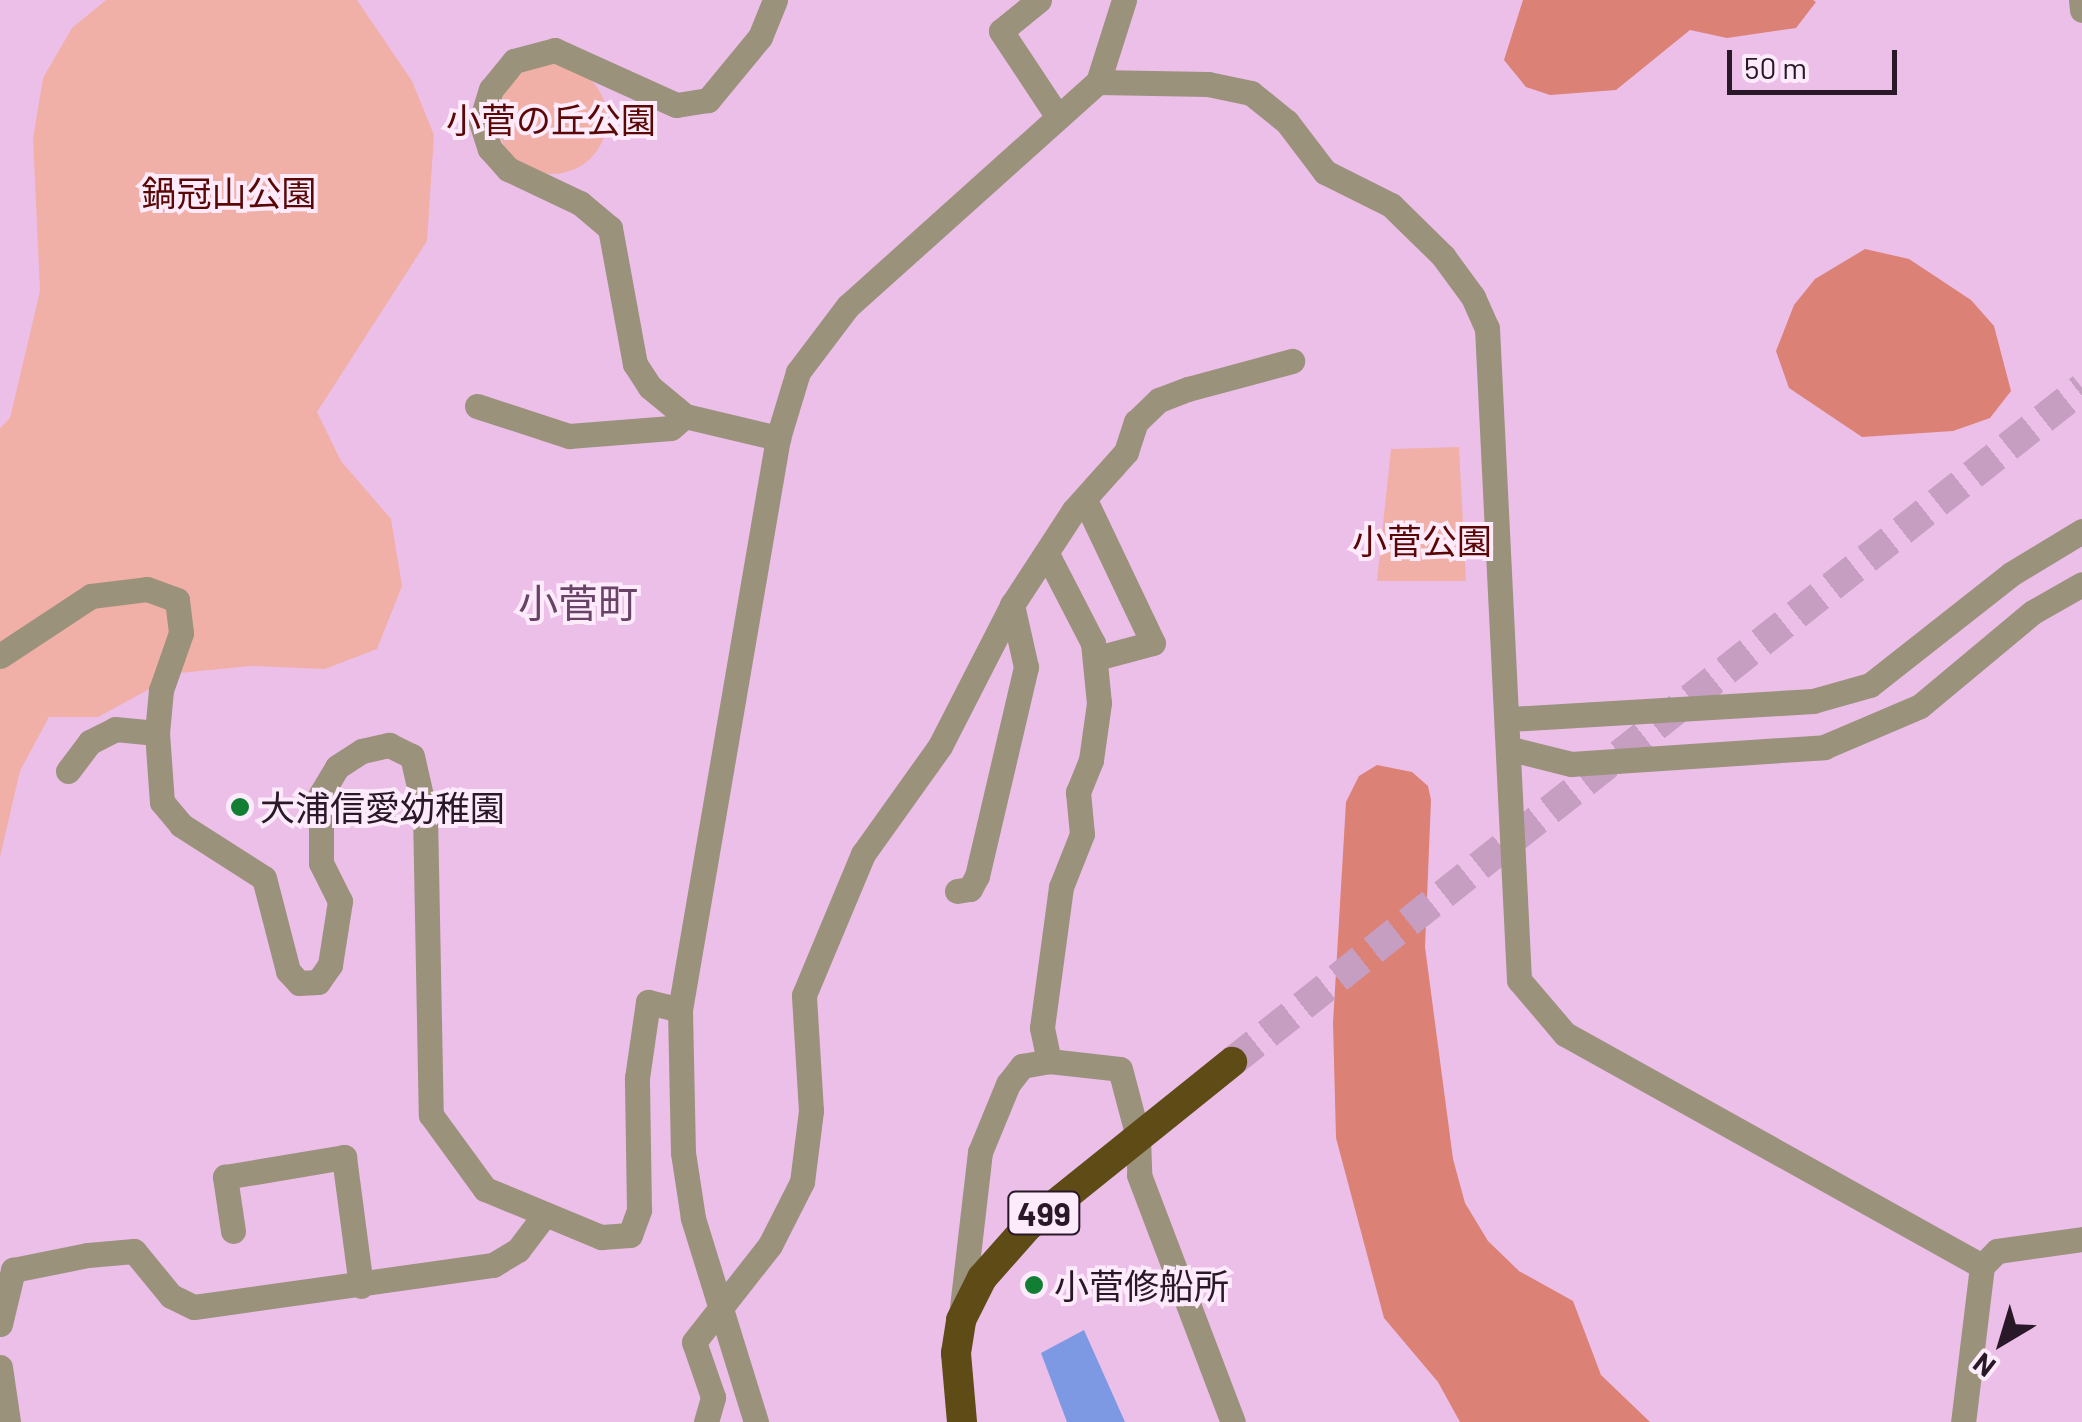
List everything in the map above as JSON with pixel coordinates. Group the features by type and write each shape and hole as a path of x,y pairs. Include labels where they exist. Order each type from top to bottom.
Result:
{"highway":[{"name":"499","path":"962,1422 956,1353 961,1320 1006,1248 1232,1062"}],"street":[{"path":"775,0 760,38 708,100 676,105 555,50 514,61 483,105 490,149 508,169 580,203 610,228 635,364 686,416 778,438"},
{"path":"1039,0 1001,31 1058,117"},
{"path":"756,1422 720,1310 683,1153 680,1010 778,438 798,372 821,336 888,266 1098,82 1124,0"},
{"path":"2081,0 2082,10"},
{"path":"1098,82 1208,84 1251,93 1286,122 1324,172 1391,205 1443,256 1473,296 1487,328 1510,720 1519,980 1565,1034 1982,1266"},
{"path":"706,1422 713,1397 694,1342 770,1244 802,1182 811,1111 808,982 863,854 940,746 1012,605 1084,500 1126,452 1136,422 1159,400 1238,371 1292,360"},
{"path":"477,406 569,436 671,428 686,416"},
{"path":"1084,500 1153,644 1098,658"},
{"path":"1510,720 1813,701 1870,685 2011,574 2082,531"},
{"path":"1046,554 1098,658 1099,727 1078,792 1082,834 1061,887 1042,1028 1049,1060"},
{"path":"1511,749 1571,764 1824,747 1920,706 2034,612 2082,584"},
{"path":"0,656 91,596 146,589 177,600 181,634 161,690 158,733 162,802 181,825 264,878 288,970 309,985 330,965 340,901 321,862 322,794 337,767 362,751 389,745 412,756 426,832 431,1116 485,1189 543,1217 601,1236 630,1235 640,1210 637,1078 648,1002 680,1010"},
{"path":"957,891 970,889 977,876 1026,667 1012,605"},
{"path":"68,771 90,742 115,728 158,733"},
{"path":"961,1320 962,1266 987,1126 1022,1066 1049,1060 1120,1069 1138,1137 1139,1175 1183,1277 1233,1422"},
{"path":"233,1231 224,1177 344,1157 361,1286"},
{"path":"0,1324 13,1270 88,1255 134,1252 171,1296 194,1307 492,1265 518,1250 543,1217"},
{"path":"1963,1422 1982,1266 1997,1251 2082,1239"},
{"path":"0,1368 8,1422"}],"green space":[{"name":"鍋冠山公園","path":"106,0 357,0 412,81 434,135 427,241 317,412 341,461 391,519 402,586 377,649 325,669 251,666 179,673 98,717 49,717 20,771 0,857 0,428 10,418 40,291 33,138 43,78 72,28"},
{"name":"小菅の丘公園","path":"552,64 573,69 591,80 602,98 607,119 602,140 591,158 573,169 552,174 531,169 513,158 502,140 497,119 502,98 513,80 531,69"},
{"name":"小菅公園","path":"1459,447 1466,581 1377,581 1391,449"}],"shaded area":[{"path":"1523,0 1816,2 1796,28 1727,38 1690,30 1616,90 1550,95 1526,87 1504,60"},
{"path":"1865,249 1909,259 1971,300 1994,326 2011,391 1990,418 1953,431 1862,437 1789,388 1776,351 1794,305 1815,279"},
{"path":"1377,765 1412,772 1428,786 1431,800 1425,947 1453,1159 1465,1203 1488,1241 1519,1271 1573,1301 1601,1375 1650,1422 1460,1422 1438,1382 1384,1318 1336,1138 1333,1023 1346,802 1359,776"}],"water":[{"name":"小菅修船所","path":"1084,1330 1125,1422 1067,1422 1041,1353"}],"tunnel":[{"path":"1232,1062 2082,388"}],"place":[{"name":"大浦信愛幼稚園","path":"240,807"},
{"name":"小菅修船所","path":"1034,1285"}],"district":[{"name":"小菅町","path":"578,602"}]}
